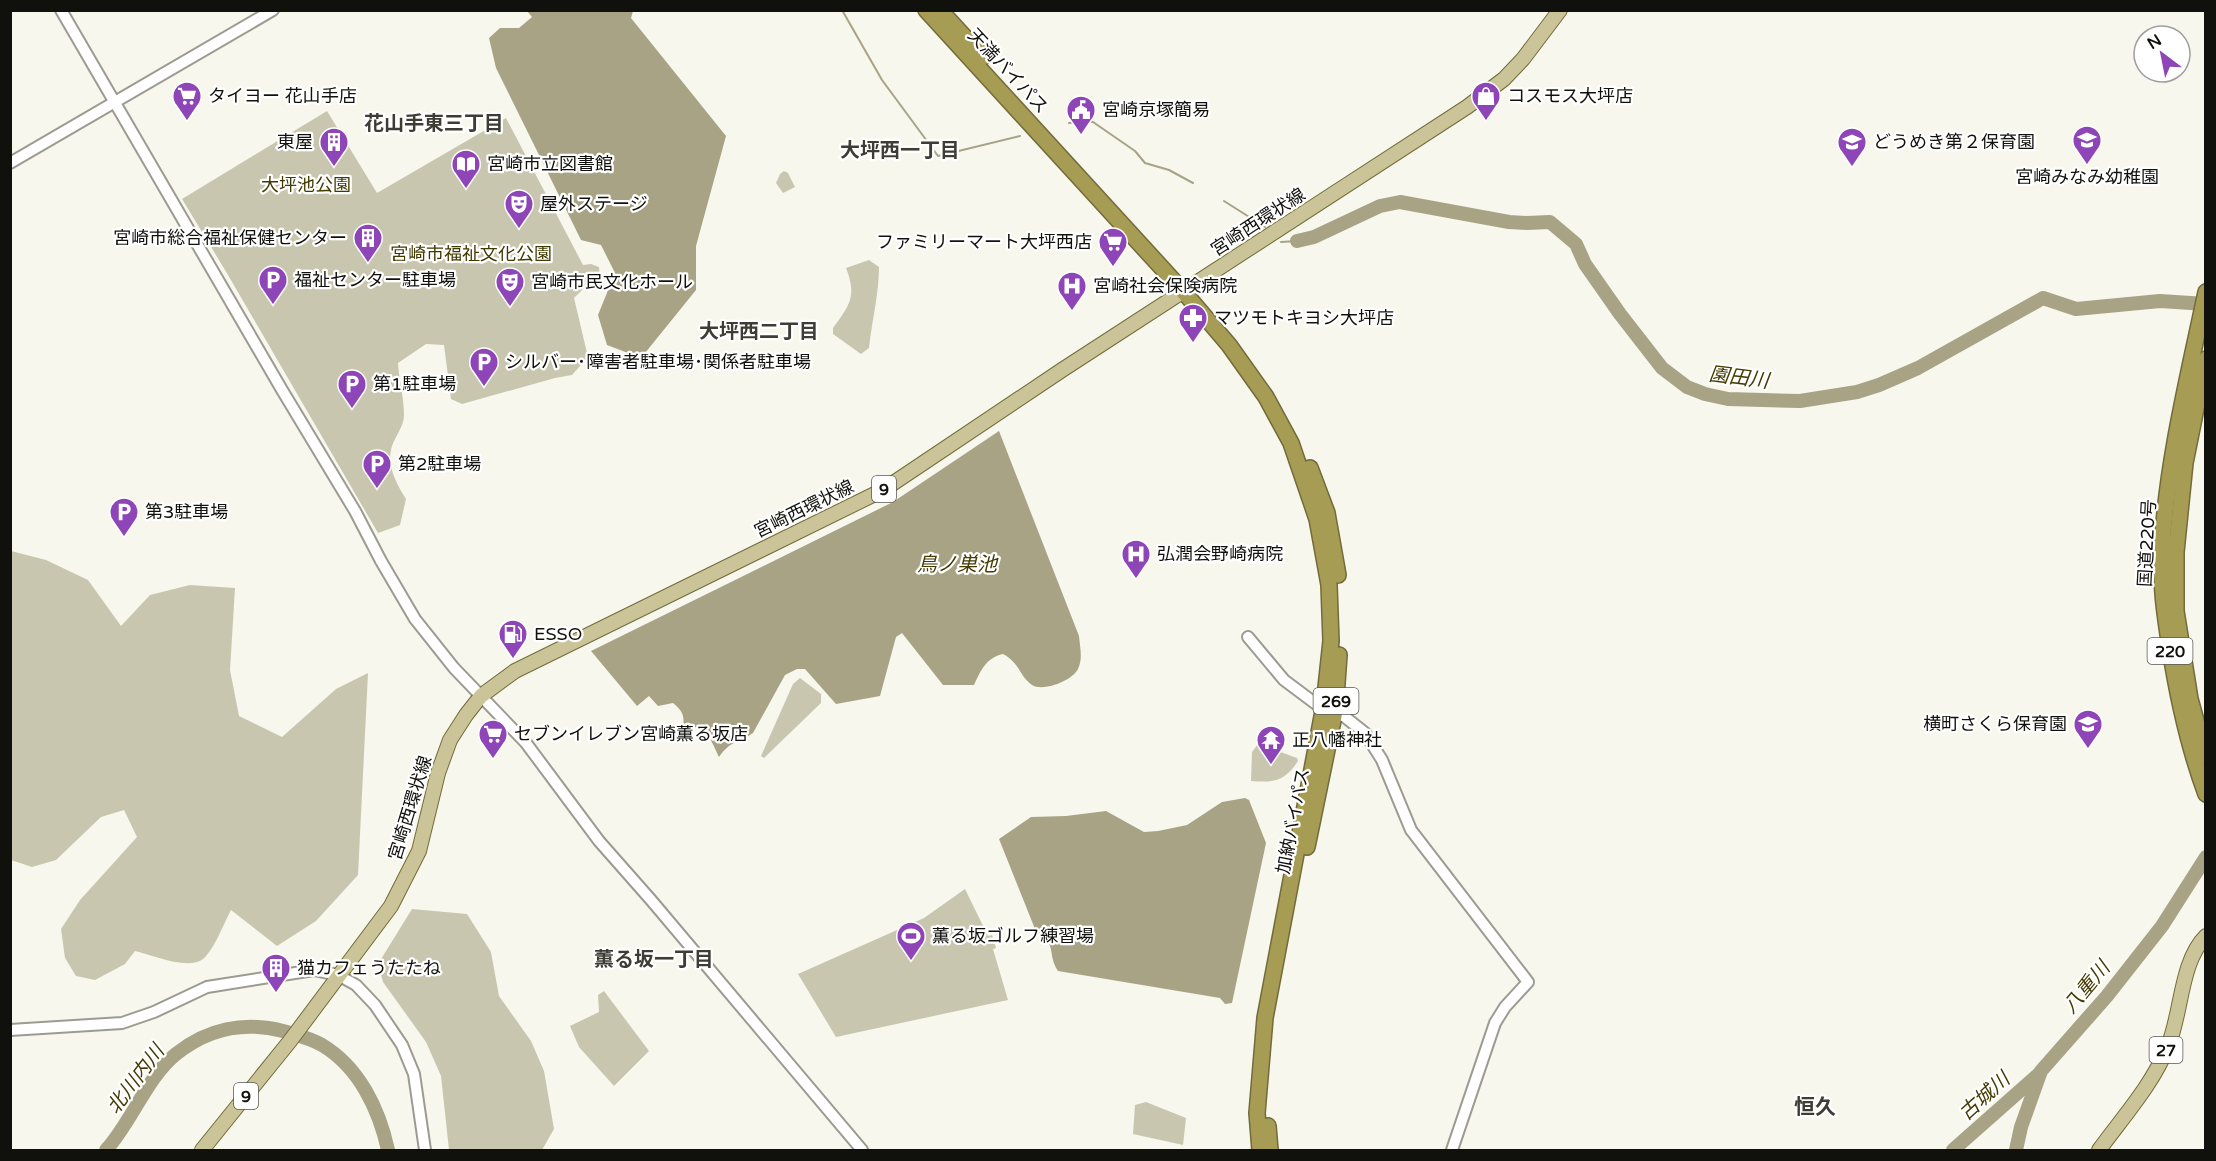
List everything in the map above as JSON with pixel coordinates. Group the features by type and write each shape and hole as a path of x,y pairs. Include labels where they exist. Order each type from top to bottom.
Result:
{"highway":[{"name":"天満バイパス","path":"926,10 1188,289"},
{"name":"天満バイパス","path":"940,10 1188,289"},
{"name":"加納バイパス","path":"1188,289 1238,340 1274,391 1299,441 1327,513 1339,584 1340,641 1271,1037 1267,1112 1270,1150"},
{"name":"国道220号","path":"2205,292 2175,441 2162,549 2164,608 2178,702 2191,754 2205,794"},
{"name":"国道220号","path":"2205,359 2185,463 2176,552 2176,611 2190,699 2205,758"},
{"name":"加納バイパス","path":"1260,1150 1257,1113 1265,1018 1329,708"}],"main road":[{"name":"宮崎西環状線","path":"202,1150 290,1041 301,1023 391,906 419,851 438,773 450,740 482,696 515,671 883,490 1467,106 1504,79 1523,59 1560,10"},
{"name":"27","path":"2099,1150 2153,1074 2169,1045 2191,959 2205,936"}],"street":[{"path":"61,10 355,511 403,600 432,643 526,743 599,841 861,1150"},
{"path":"10,163 273,10"},
{"path":"1248,637 1284,680 1316,704 1329,708 1365,733 1382,760 1411,830 1528,981 1505,1007 1496,1023 1452,1150"},
{"path":"10,1029 122,1023 154,1012 207,987 314,970 338,975 356,985 370,999 402,1045 414,1074 425,1150"}],"green space":[{"name":"宮崎市福祉文化公園","path":"327,111 377,193 506,118 583,265 591,264 599,267 600,278 591,281 574,298 588,357 572,375 462,404 451,399 444,345 426,344 398,363 404,419 392,446 390,460 396,480 406,499 400,525 378,533 182,199"},
{"path":"784,171 788,173 795,187 783,193 776,183"},
{"path":"869,260 879,267 878,287 869,348 861,354 833,334 833,328 850,300 851,286 846,268"},
{"path":"11,551 46,560 88,580 121,626 150,595 190,585 235,588 230,670 239,716 282,737 336,689 368,673 358,875 316,921 277,946 231,910 213,945 200,961 183,963 135,951 125,964 95,980 76,976 65,958 61,929 80,900 137,837 124,810 101,817 56,860 32,867 11,860"},
{"path":"800,678 821,694 821,703 764,758 761,756 793,684"},
{"path":"1258,744 1297,758 1298,761 1283,777 1266,782 1251,781 1252,752"},
{"name":"薫る坂ゴルフ練習場","path":"965,889 988,936 992,935 996,948 993,949 1008,1000 836,1037 798,974 924,918"},
{"path":"412,909 467,914 491,952 499,996 531,1041 544,1071 554,1129 542,1150 449,1150 441,1076 426,1042 383,982 378,964"},
{"path":"604,991 649,1051 614,1086 579,1047 570,1026 599,1012 598,995"},
{"path":"1146,1102 1186,1118 1183,1145 1133,1134 1135,1105"}],"water":[{"path":"527,11 633,11 631,18 726,136 696,246 696,290 641,358 607,345 598,315 615,273 601,245 581,240 496,68 489,38 500,28 519,28 532,17"},
{"name":"鳥ノ巣池","path":"999,431 1079,636 1080,665 1070,678 1050,686 1037,687 1024,678 1013,661 1003,654 988,662 974,685 943,685 902,633 896,637 880,696 836,704 805,669 797,669 785,675 753,733 731,745 719,757 703,730 683,726 682,713 673,703 658,706 649,696 637,706 591,651 893,502"},
{"path":"1245,798 1249,800 1266,843 1232,1003 1225,1004 1220,998 1058,971 1050,945 1047,940 1037,934 999,839 1031,817 1106,811 1144,832 1158,831 1187,825 1222,802"}],"waterway":[{"path":"842,10 882,80 938,156 1020,136"},
{"path":"1069,123 1093,122 1135,151 1145,163 1169,170 1193,183"},
{"path":"1224,201 1265,227"},
{"name":"園田川","path":"1297,241 1314,237 1380,206 1400,202 1509,222 1550,222 1576,244 1585,264 1662,368 1687,387 1728,399 1800,401 1857,392 1879,385 1918,368 2043,298 2076,309 2160,301 2206,304"},
{"path":"1281,242 1297,241"},
{"name":"八重川","path":"2016,1150 2021,1127 2041,1071 2107,996 2162,926 2206,857"},
{"name":"北川内川","path":"106,1150 156,1075 176,1054 200,1038 240,1027 283,1031 313,1040 335,1054 347,1065 366,1090 379,1119 388,1150"},
{"name":"古城川","path":"1953,1150 2040,1073"}],"place":[{"name":"タイヨー 花山手店","path":"187,122"},
{"name":"コスモス大坪店","path":"1486,122"},
{"name":"宮崎京塚簡易","path":"1081,136"},
{"name":"宮崎みなみ幼稚園","path":"2087,166"},
{"name":"東屋","path":"334,168"},
{"name":"どうめき第２保育園","path":"1852,168"},
{"name":"宮崎市立図書館","path":"466,190"},
{"name":"屋外ステージ","path":"519,230"},
{"name":"宮崎市総合福祉保健センター","path":"368,264"},
{"name":"ファミリーマート大坪西店","path":"1113,268"},
{"name":"福祉センター駐車場","path":"273,306"},
{"name":"宮崎市民文化ホール","path":"510,308"},
{"name":"宮崎社会保険病院","path":"1072,312"},
{"name":"マツモトキヨシ大坪店","path":"1193,344"},
{"name":"シルバー･障害者駐車場･関係者駐車場","path":"484,388"},
{"name":"第1駐車場","path":"352,410"},
{"name":"第2駐車場","path":"377,490"},
{"name":"第3駐車場","path":"124,538"},
{"name":"弘潤会野崎病院","path":"1136,580"},
{"name":"ESSO","path":"513,660"},
{"name":"横町さくら保育園","path":"2088,750"},
{"name":"セブンイレブン宮崎薫る坂店","path":"493,760"},
{"name":"正八幡神社","path":"1271,766"},
{"name":"薫る坂ゴルフ練習場","path":"911,962"},
{"name":"猫カフェうたたね","path":"276,994"}],"district":[{"name":"花山手東三丁目","path":"434,123"},
{"name":"大坪西一丁目","path":"900,150"},
{"name":"大坪西二丁目","path":"759,331"},
{"name":"薫る坂一丁目","path":"654,959"},
{"name":"恒久","path":"1815,1107"}],"park label":[{"name":"大坪池公園","path":"306,185"}]}
